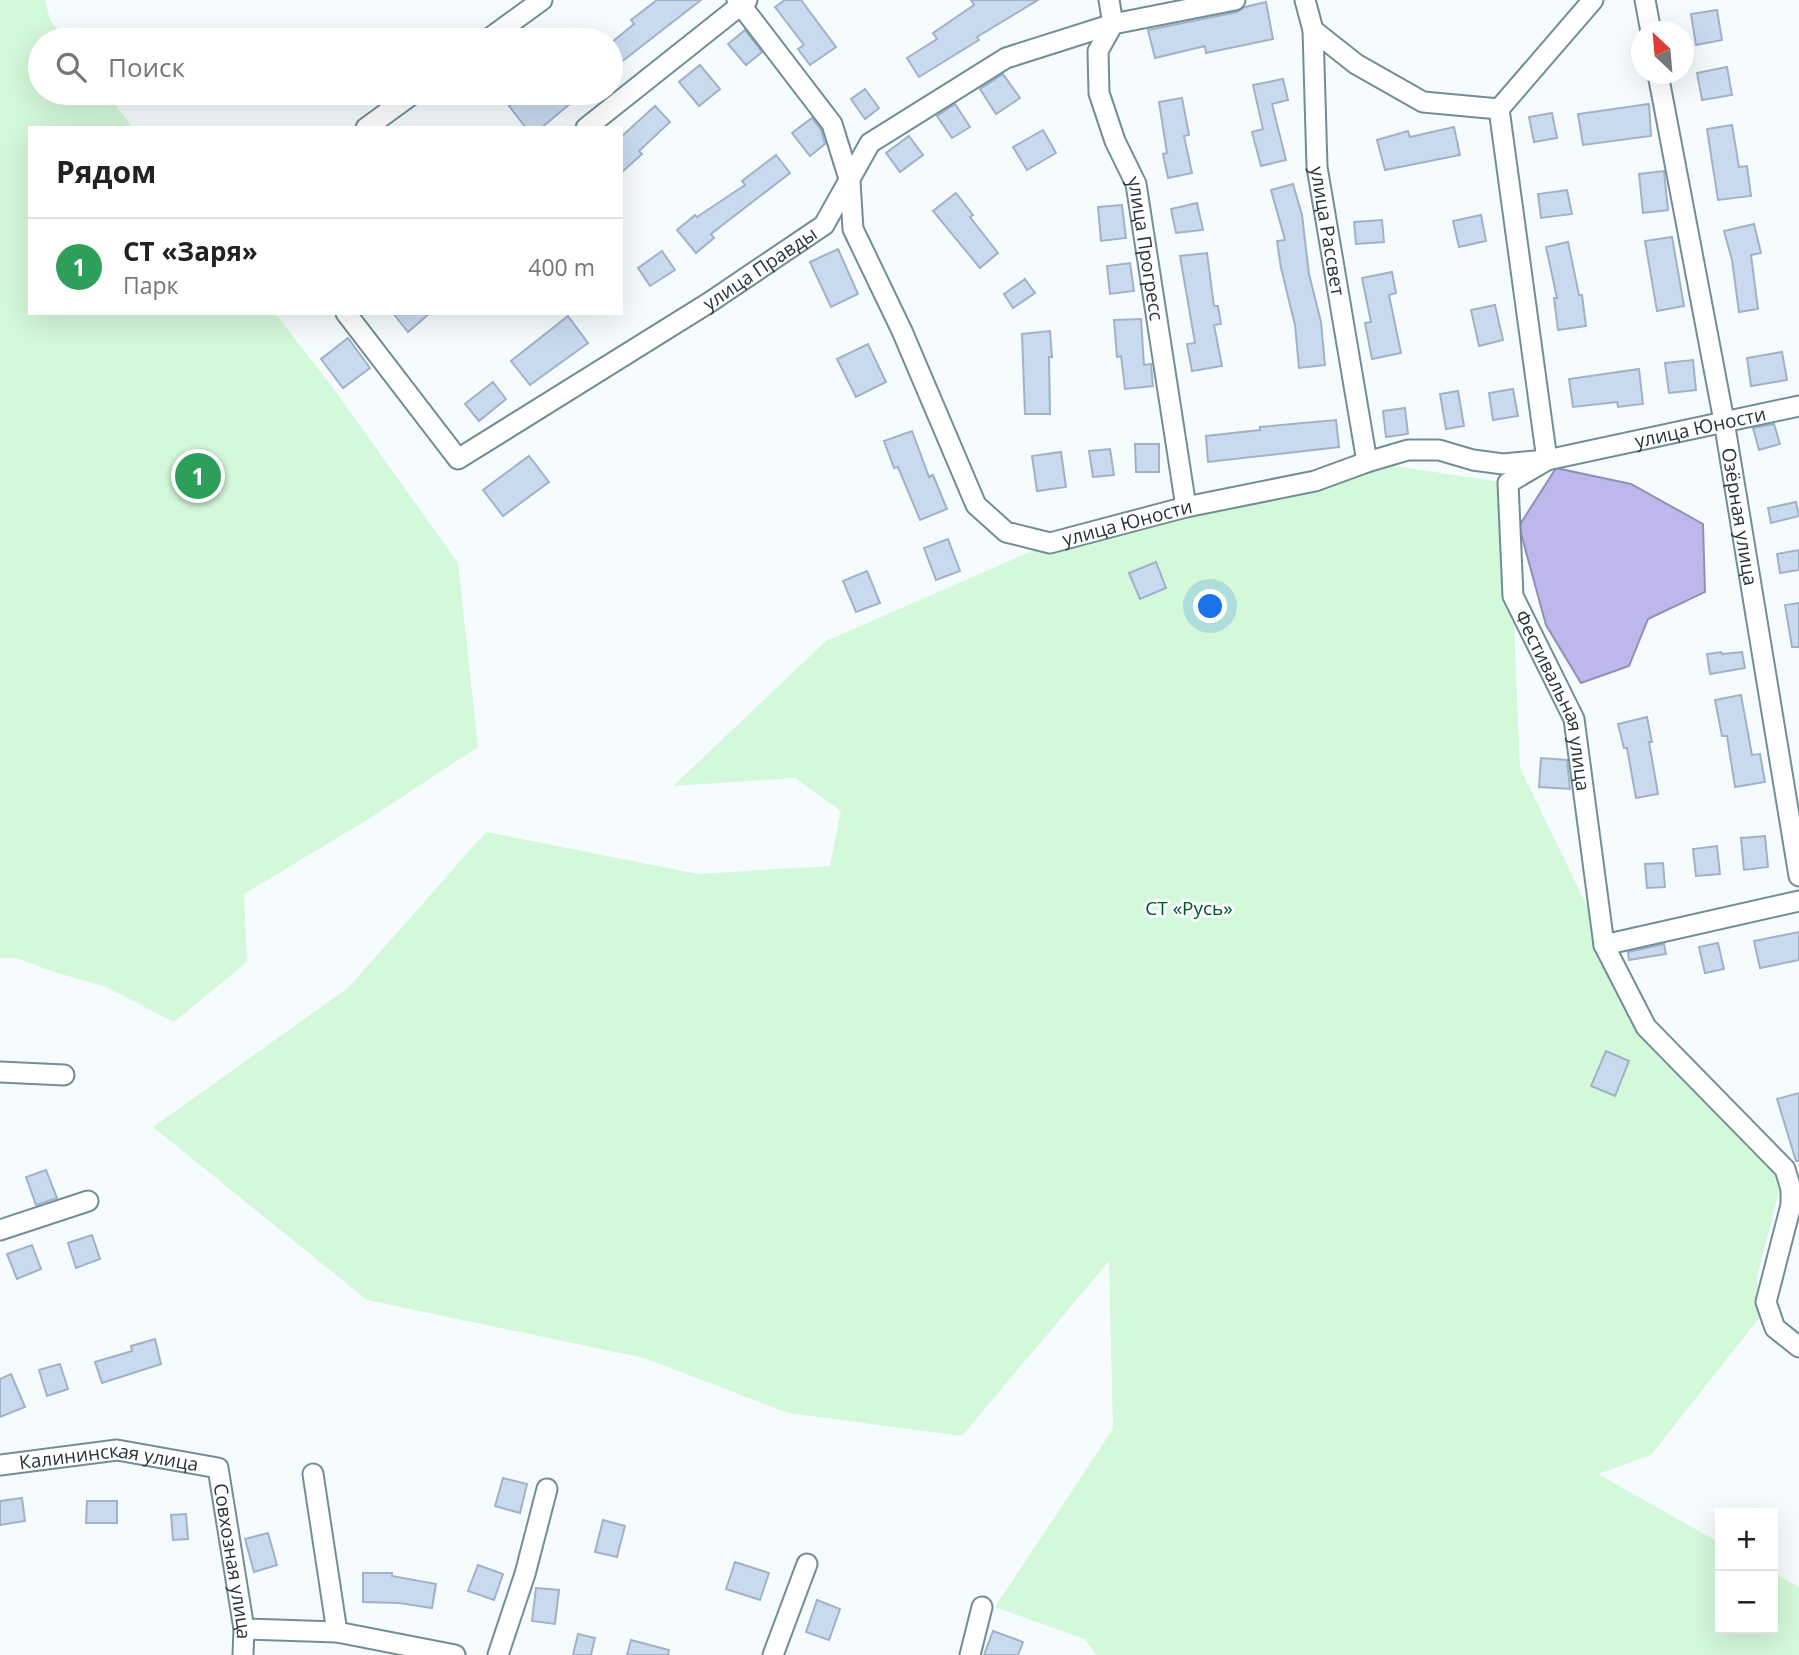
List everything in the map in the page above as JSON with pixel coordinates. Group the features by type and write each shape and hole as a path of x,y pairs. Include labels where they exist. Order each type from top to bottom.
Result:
{"street":[{"path":"504,28 542,0"},
{"path":"1109,0 1112,24"},
{"name":"улица Правды","path":"350,315 457,459 710,302 824,225 870,144 1006,58 1112,24 1234,0"},
{"name":"улица Рассвет","path":"1306,0 1313,30 1317,166 1367,462"},
{"path":"1547,460 1499,109 1593,0"},
{"path":"1645,0 1649,21"},
{"path":"623,98 742,2"},
{"name":"улица Юности","path":"742,2 832,124 850,182 853,229 902,331 976,505 1006,532 1050,544 1186,507 1315,481 1408,450 1439,450 1473,460 1503,464 1547,460 1799,406"},
{"name":"улица Прогресс","path":"1112,24 1098,51 1099,93 1115,141 1136,184 1186,507"},
{"path":"1313,30 1356,64 1423,102 1499,109"},
{"name":"Озёрная улица","path":"1660,84 1724,421 1799,876"},
{"path":"369,126 398,105"},
{"path":"588,126 614,105"},
{"name":"Фестивальная улица","path":"1547,460 1508,483 1513,596 1574,719 1604,945 1646,1027 1792,1168"},
{"path":"1604,945 1799,901"},
{"path":"0,1072 64,1075"},
{"path":"1792,1168 1791,1205 1766,1302 1775,1328 1799,1347"},
{"path":"0,1230 88,1200"},
{"name":"Калининская улица","path":"0,1465 117,1450 218,1468"},
{"name":"Совхозная улица","path":"218,1468 243,1629 243,1655"},
{"path":"313,1474 337,1632"},
{"path":"498,1655 525,1574 547,1489"},
{"path":"773,1655 807,1564"},
{"path":"970,1655 982,1607"},
{"path":"243,1629 337,1632 455,1655"}],"green space":[{"path":"0,0 45,0 50,20 56,28 28,28 28,105 115,105 131,126 28,126 28,315 277,315 333,388 458,563 478,747 370,818 244,894 247,962 174,1022 106,987 16,958 0,958"},
{"name":"СТ «Русь»","path":"1367,462 1508,483 1520,768 1646,1027 1785,1169 1757,1277 1760,1317 1651,1455 1598,1474 1715,1540 1715,1634 1778,1634 1778,1575 1799,1587 1799,1655 1097,1655 1084,1639 995,1607 1113,1429 1109,1261 962,1436 788,1413 644,1358 367,1300 153,1127 349,987 486,832 698,874 830,866 841,811 795,778 673,786 826,641 1050,543"}],"shaded area":[{"path":"1556,468 1631,484 1703,524 1705,592 1648,619 1629,666 1581,683 1546,625 1519,526"}],"building":[{"path":"657,0 701,0 623,61 623,33 634,24 631,20"},
{"path":"785,0 801,0 836,47 810,65 798,49 804,45 775,7"},
{"path":"971,0 1038,0 919,77 907,58 937,39 933,33 974,5"},
{"path":"1266,2 1273,39 1206,53 1205,46 1155,58 1148,30 1237,12 1245,7"},
{"path":"1717,10 1722,40 1696,45 1691,14"},
{"path":"745,30 762,52 746,65 728,44"},
{"path":"700,65 720,89 699,106 679,82"},
{"path":"1727,67 1732,95 1702,100 1697,73"},
{"path":"1003,74 1020,98 996,114 980,89"},
{"path":"1283,79 1288,100 1272,104 1286,160 1261,166 1252,132 1263,129 1253,85"},
{"path":"865,89 879,108 865,119 851,99"},
{"path":"1182,98 1189,135 1184,136 1192,173 1168,178 1163,154 1167,153 1159,102"},
{"path":"955,104 970,127 952,138 937,116"},
{"path":"1649,104 1651,136 1583,145 1578,114"},
{"path":"569,105 543,126 524,126 509,106"},
{"path":"655,106 670,122 639,151 642,154 623,171 623,135"},
{"path":"1552,113 1557,138 1534,142 1529,117"},
{"path":"812,118 821,130 825,144 810,156 792,133"},
{"path":"1732,125 1739,167 1747,166 1751,196 1718,200 1707,129"},
{"path":"1454,127 1460,155 1385,170 1377,140 1408,131 1410,137"},
{"path":"1043,130 1056,153 1027,170 1013,147"},
{"path":"909,136 923,155 900,172 886,153"},
{"path":"776,155 790,173 711,234 714,238 696,253 677,230 695,215 697,217 745,185 742,181"},
{"path":"1664,171 1668,210 1643,213 1639,174"},
{"path":"1293,184 1302,215 1309,274 1321,322 1325,365 1299,368 1295,325 1277,241 1285,240 1271,190"},
{"path":"1567,190 1572,214 1541,218 1538,194"},
{"path":"956,193 973,215 970,217 998,253 980,268 933,211"},
{"path":"1197,203 1203,230 1176,233 1171,209"},
{"path":"1122,205 1126,238 1101,241 1098,207"},
{"path":"1481,215 1486,241 1459,247 1453,221"},
{"path":"1382,220 1384,242 1356,244 1354,222"},
{"path":"1754,224 1761,253 1751,255 1758,309 1739,312 1732,260 1724,231"},
{"path":"1672,237 1684,306 1657,311 1645,241"},
{"path":"1568,242 1579,295 1582,295 1586,326 1558,330 1554,298 1557,298 1546,247"},
{"path":"838,249 858,294 831,307 810,262"},
{"path":"662,251 675,270 650,286 638,268"},
{"path":"1207,253 1214,306 1218,306 1221,324 1214,325 1222,366 1192,371 1187,344 1195,343 1180,256"},
{"path":"1130,263 1134,291 1110,294 1107,266"},
{"path":"1392,272 1396,293 1389,295 1401,353 1372,359 1365,323 1371,322 1362,278"},
{"path":"1025,279 1035,293 1013,308 1004,294"},
{"path":"1495,305 1503,340 1479,346 1471,310"},
{"path":"395,315 428,315 408,332"},
{"path":"568,316 588,343 530,385 511,361"},
{"path":"1141,319 1144,365 1151,364 1153,386 1125,389 1121,356 1117,357 1114,320"},
{"path":"1050,331 1050,414 1025,414 1022,334"},
{"path":"348,338 370,368 343,388 321,359"},
{"path":"868,344 886,382 856,397 837,359"},
{"path":"1782,352 1787,380 1751,386 1747,358"},
{"path":"1693,360 1696,390 1669,393 1665,363"},
{"path":"1639,369 1643,404 1618,407 1617,402 1573,407 1569,379"},
{"path":"493,382 506,399 479,421 465,404"},
{"path":"1513,389 1518,416 1493,420 1489,393"},
{"path":"1458,391 1464,426 1446,429 1440,394"},
{"path":"1405,408 1408,434 1386,437 1383,411"},
{"path":"1336,420 1339,447 1208,462 1206,436 1260,430 1260,427"},
{"path":"1774,424 1780,444 1759,450 1753,428"},
{"path":"912,431 929,477 933,475 947,509 920,520 884,441"},
{"path":"1135,444 1159,444 1159,472 1136,472"},
{"path":"1110,449 1114,475 1093,477 1089,451"},
{"path":"1061,452 1066,487 1037,491 1032,456"},
{"path":"529,456 549,482 503,516 483,490"},
{"path":"1796,502 1799,516 1771,523 1768,508"},
{"path":"948,539 960,571 936,580 924,548"},
{"path":"1799,550 1799,570 1780,573 1777,554"},
{"path":"1156,562 1166,588 1140,599 1129,573"},
{"path":"867,571 880,603 856,612 843,581"},
{"path":"1799,603 1799,647 1792,647 1785,605"},
{"path":"1742,652 1745,668 1710,674 1707,654"},
{"path":"1741,695 1752,755 1760,754 1765,782 1735,787 1727,736 1722,736 1715,700"},
{"path":"1647,717 1658,794 1636,798 1627,748 1624,748 1618,724"},
{"path":"1541,758 1567,760 1570,789 1539,787"},
{"path":"1765,836 1768,867 1744,870 1741,838"},
{"path":"1717,846 1720,874 1696,876 1693,849"},
{"path":"1663,863 1665,887 1647,888 1645,864"},
{"path":"1799,932 1799,960 1760,968 1754,941"},
{"path":"1718,943 1724,969 1705,973 1699,947"},
{"path":"1664,944 1666,954 1629,960 1628,952"},
{"path":"1606,1051 1629,1061 1615,1096 1591,1086"},
{"path":"1799,1093 1799,1161 1796,1161 1777,1099"},
{"path":"46,1170 57,1198 36,1205 26,1177"},
{"path":"92,1235 100,1259 76,1268 68,1243"},
{"path":"32,1245 41,1269 17,1279 7,1254"},
{"path":"155,1339 161,1364 102,1383 95,1362 132,1351 131,1346"},
{"path":"60,1364 68,1389 47,1396 39,1370"},
{"path":"11,1374 25,1407 0,1417 0,1379"},
{"path":"503,1478 527,1484 520,1513 495,1506"},
{"path":"22,1498 25,1521 0,1525 0,1501"},
{"path":"87,1501 117,1501 117,1523 86,1523"},
{"path":"186,1514 188,1539 173,1540 171,1515"},
{"path":"603,1520 625,1526 617,1557 595,1552"},
{"path":"268,1533 277,1565 254,1572 245,1539"},
{"path":"735,1562 769,1573 760,1600 726,1589"},
{"path":"478,1565 503,1574 494,1600 468,1591"},
{"path":"363,1573 392,1573 392,1576 436,1584 432,1608 399,1603 363,1602"},
{"path":"536,1588 559,1590 555,1624 532,1621"},
{"path":"817,1600 840,1609 829,1640 806,1632"},
{"path":"993,1631 1023,1642 1018,1655 984,1655"},
{"path":"578,1634 595,1638 591,1655 573,1655"},
{"path":"631,1640 669,1650 668,1655 627,1655"}],"place":[{"name":"СТ «Заря»","path":"198,476"}]}
